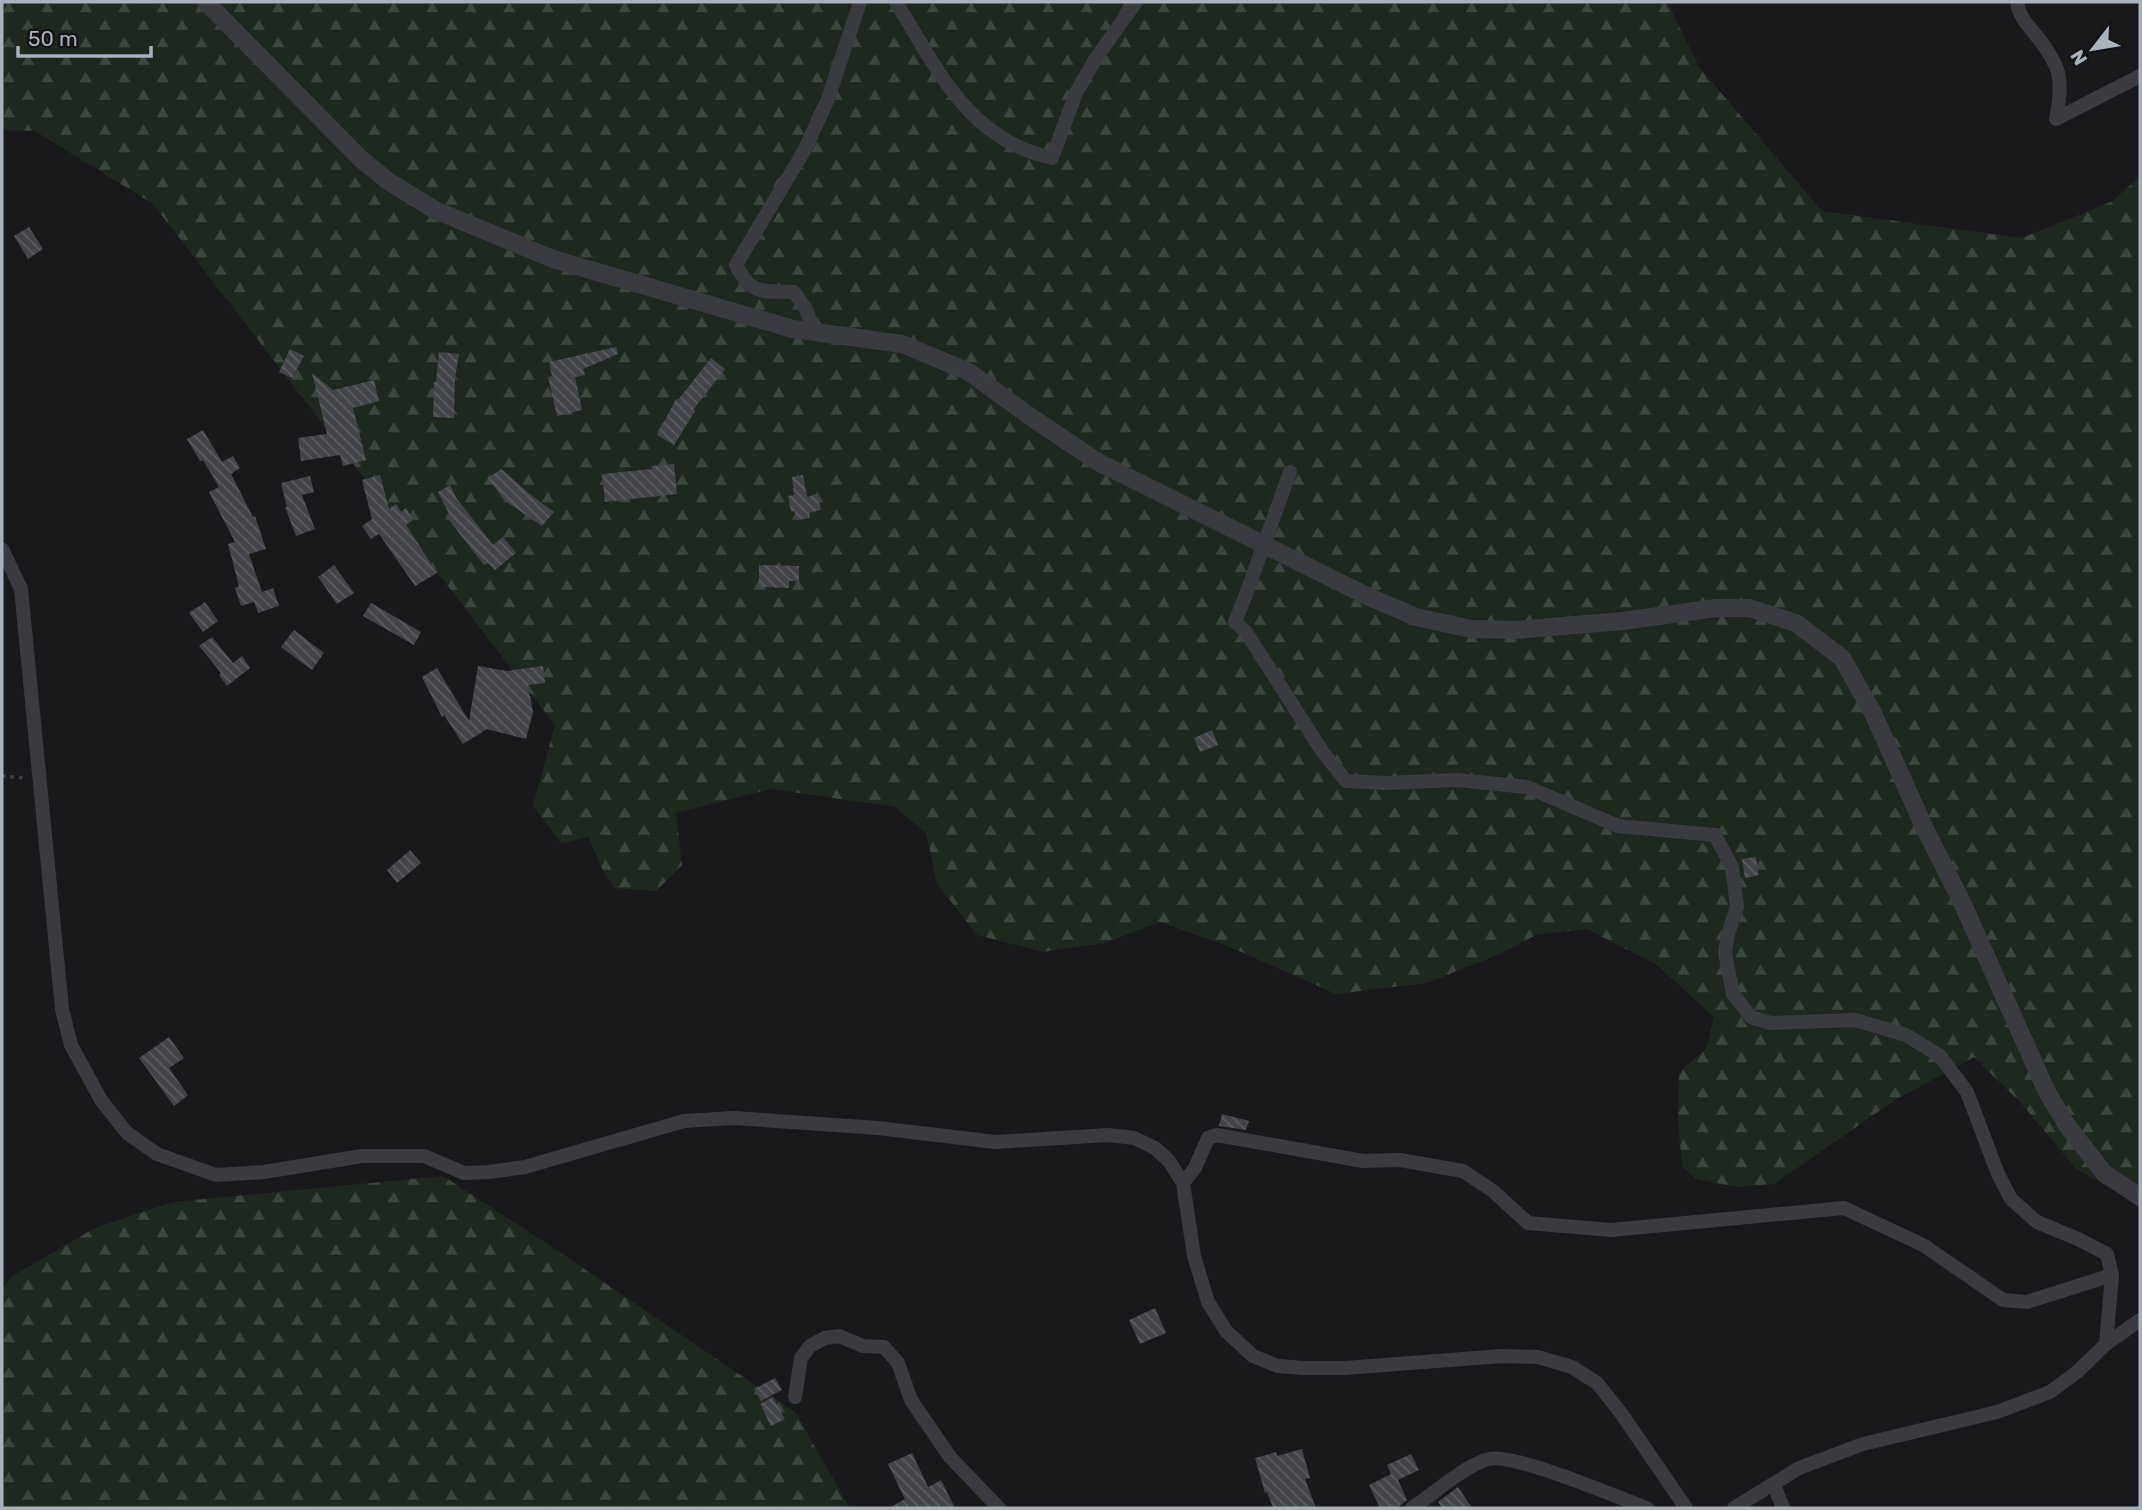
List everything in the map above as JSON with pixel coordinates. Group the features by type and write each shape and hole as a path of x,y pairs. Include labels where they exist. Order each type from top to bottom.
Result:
{"street":[{"path":"206,2 361,159 388,181 435,210 553,259 793,329 902,344 969,372 1098,462 1416,617 1471,629 1516,630 1623,621 1716,608 1749,608 1796,623 1842,658 1873,713 2047,1092 2066,1124 2104,1173 2140,1196"},
{"path":"813,330 806,309 794,292 758,291 743,279 736,265 804,151 828,99 860,2"},
{"path":"896,2 956,98 989,130 1027,153 1052,158 1076,93 1096,58 1136,2"},
{"path":"2017,2 2019,15 2058,67 2061,96 2056,119 2140,76"},
{"path":"1290,472 1235,622 1252,640 1322,751 1346,781 1386,783 1457,780 1527,787 1618,826 1715,835 1732,867 1737,907 1725,953 1733,993 1751,1017 1770,1023 1855,1020 1906,1035 1940,1056 1967,1092 1998,1174 2011,1199 2037,1222 2078,1238 2107,1254 2112,1275 2106,1344"},
{"path":"2,549 21,589 62,1009 71,1045 100,1100 127,1133 157,1154 216,1175 264,1172 362,1156 424,1156 464,1173 489,1172 525,1167 684,1121 734,1118 878,1128 995,1143 1108,1135 1134,1138 1155,1148 1169,1161 1183,1183 1194,1256 1208,1302 1226,1331 1254,1356 1278,1366 1304,1368 1345,1368 1502,1356 1538,1357 1572,1367 1597,1383 1686,1508"},
{"path":"1183,1183 1195,1168 1208,1138 1217,1135 1363,1161 1400,1160 1463,1171 1493,1191 1528,1223 1611,1230 1844,1208 1923,1245 2003,1300 2027,1302 2112,1275"},
{"path":"1734,1508 1799,1468 1863,1444 1997,1412 2050,1392 2106,1344 2140,1320"},
{"path":"795,1398 801,1358 810,1346 825,1338 839,1336 863,1346 884,1347 898,1363 911,1400 950,1457 999,1508"},
{"path":"1412,1508 1458,1474 1490,1458 1519,1461 1647,1508"},
{"path":"1774,1485 1783,1508"}],"path":[{"path":"2,776 38,779"}],"green space":[{"path":"2,2 1667,2 1699,67 1822,211 2022,238 2113,201 2140,176 2140,1204 2076,1169 2021,1103 1974,1057 1895,1100 1774,1184 1737,1187 1696,1179 1682,1166 1678,1121 1679,1072 1706,1049 1714,1017 1657,965 1587,929 1536,935 1497,955 1427,983 1336,994 1230,947 1160,922 1105,943 1043,952 977,935 937,884 926,833 895,807 771,789 676,813 682,865 656,891 614,888 599,863 589,837 561,843 533,806 555,725 153,204 35,131 2,130"},
{"path":"443,1176 795,1412 850,1508 2,1508 2,1289 11,1277 95,1228 173,1202"}],"building":[{"path":"29,227 43,249 28,259 14,236"},
{"path":"616,347 618,354 583,369 585,375 575,377 582,410 557,416 548,377 552,376 549,362"},
{"path":"290,349 304,356 292,378 279,372"},
{"path":"439,352 459,354 455,378 454,418 433,417 434,382"},
{"path":"711,358 725,369 693,410 695,411 674,445 657,435 676,399 678,400"},
{"path":"312,373 333,390 374,380 379,401 353,408 366,460 343,466 340,455 301,461 298,438 327,434"},
{"path":"203,430 222,462 233,456 240,468 231,474 253,517 255,516 266,549 249,554 262,592 273,588 279,606 258,613 254,602 241,606 235,588 239,586 228,544 235,542 209,492 219,487 187,439"},
{"path":"674,464 677,494 605,502 602,474"},
{"path":"501,469 554,512 542,526 504,500 488,478"},
{"path":"380,475 389,509 396,504 401,512 406,508 413,520 406,525 437,573 415,586 379,534 371,539 362,526 372,519 362,480"},
{"path":"803,475 807,497 817,494 821,510 809,513 810,518 796,520 795,511 791,512 788,496 794,495 792,477"},
{"path":"310,476 314,492 302,495 315,529 296,536 285,507 281,483"},
{"path":"450,485 457,499 493,545 503,537 516,553 495,570 488,563 484,565 446,516 449,514 438,492"},
{"path":"334,565 354,593 337,604 318,577"},
{"path":"759,565 799,566 799,581 789,581 789,588 759,587"},
{"path":"205,602 218,621 203,632 189,613"},
{"path":"371,603 421,632 414,645 363,616"},
{"path":"294,630 324,653 312,670 281,647"},
{"path":"212,637 233,663 242,656 250,668 227,686 219,675 221,673 199,646"},
{"path":"478,666 507,671 543,666 545,683 528,685 533,712 526,739 487,729 463,744 444,715 442,717 422,677 437,668 469,721"},
{"path":"1212,730 1218,745 1200,752 1194,738"},
{"path":"410,850 421,863 397,883 387,870"},
{"path":"1756,857 1759,875 1745,878 1742,859"},
{"path":"169,1037 184,1058 169,1068 188,1095 174,1106 139,1058"},
{"path":"1222,1114 1249,1121 1246,1130 1219,1126"},
{"path":"1155,1308 1166,1333 1140,1344 1129,1320"},
{"path":"775,1378 782,1390 761,1401 754,1389"},
{"path":"773,1397 785,1419 771,1426 760,1404"},
{"path":"1302,1449 1310,1478 1305,1479 1316,1508 1273,1508 1267,1492 1265,1493 1255,1458 1276,1452 1277,1456"},
{"path":"912,1453 928,1487 941,1480 955,1508 889,1508 905,1499 888,1464"},
{"path":"1411,1454 1419,1470 1398,1480 1407,1500 1397,1508 1380,1508 1369,1485 1391,1474 1387,1465"},
{"path":"1458,1487 1472,1508 1442,1508 1438,1502"}]}
